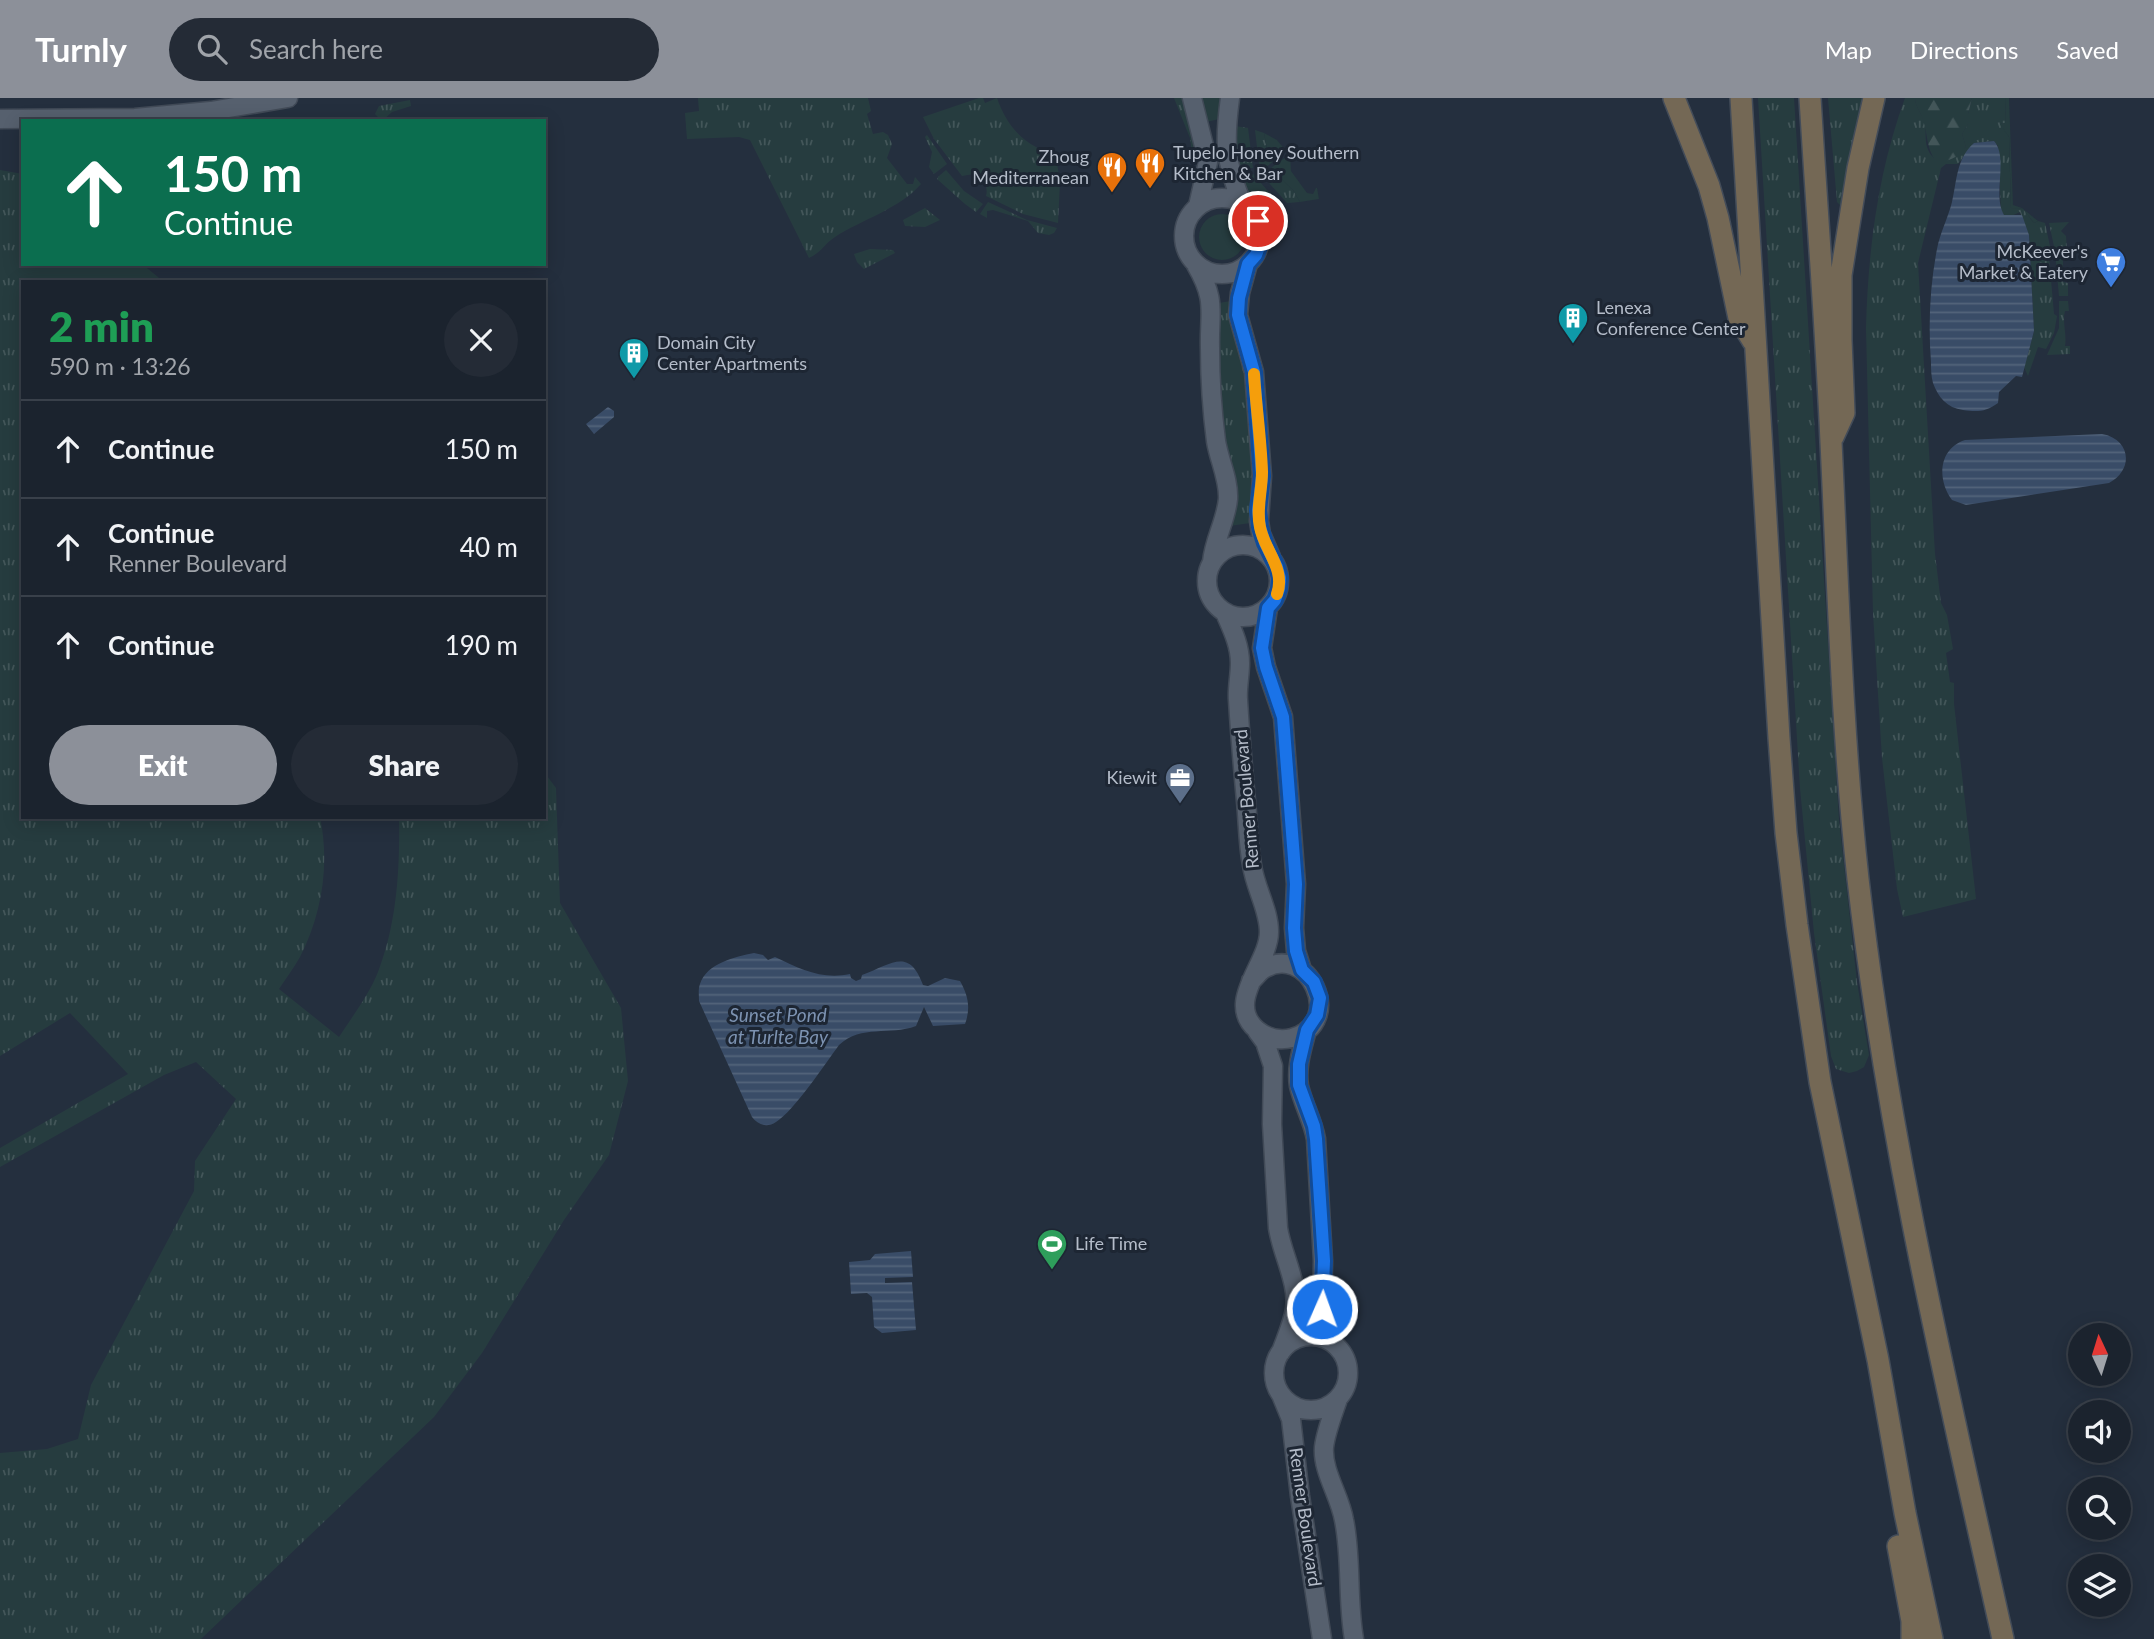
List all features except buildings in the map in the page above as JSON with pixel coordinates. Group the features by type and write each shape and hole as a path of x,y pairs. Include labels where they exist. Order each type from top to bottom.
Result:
{"highway":[{"path":"1674,98 1709,186 1739,318 1755,345"},
{"path":"1741,98 1783,792 1797,925 1820,1082 1932,1639"},
{"path":"1810,98 1851,804 1870,974 1906,1189 2003,1639"},
{"path":"1831,441 1844,412 1841,275 1857,168 1874,98"},
{"path":"1905,1513 1894,1526 1912,1622 1912,1639"}],"main road":[{"path":"0,119 135,118 211,111 288,98"},
{"path":"1192,98 1208,162 1198,206"},
{"path":"1230,98 1226,138 1228,163 1242,203"},
{"path":"1196,265 1205,271 1227,274 1238,271 1256,255 1261,232 1258,221 1242,203 1231,199 1208,200 1191,214 1184,235 1185,246 1207,287 1212,306 1210,361 1216,440 1228,487 1227,504 1213,548 1212,562"},
{"path":"1248,264 1239,298 1238,315 1254,372 1262,476 1259,521 1261,534 1277,567 1279,589 1268,608 1247,617 1225,613 1209,596 1207,573 1219,553 1241,544 1263,550 1271,557"},
{"path":"1268,608 1262,648 1283,717 1296,884 1296,951 1302,970 1314,982 1320,998 1317,1015 1307,1030 1299,1064 1299,1085 1316,1139 1324,1261 1322,1309 1334,1344"},
{"name":"Renner Boulevard","path":"1225,613 1236,637 1239,652 1238,697 1251,859 1258,892 1266,911 1269,932 1264,956 1251,981"},
{"path":"1281,1352 1296,1339 1308,1336 1327,1339 1343,1353 1349,1373 1348,1384 1338,1399 1322,1409 1311,1410 1291,1405 1282,1397 1277,1388 1274,1371 1296,1301 1278,1228 1272,1124 1273,1066 1265,1042 1245,1010 1251,981 1263,970 1274,965 1284,965 1302,970"},
{"path":"1255,1028 1265,1036 1277,1039 1289,1039 1307,1030"},
{"name":"Renner Boulevard","path":"1282,1397 1291,1419 1322,1639"},
{"name":"Renner Boulevard","path":"1338,1399 1324,1448 1328,1470 1344,1518 1354,1639"}],"green space":[{"path":"698,98 868,98 871,111 867,114 873,134 883,132 888,135 892,144 887,158 907,184 913,184 915,177 921,184 903,200 835,237 809,258 750,140 739,137 687,139 685,113 699,111"},
{"path":"983,98 985,103 997,98 1007,120 1017,132 1029,143 1056,157 1060,182 1058,223 1023,214 986,196 987,188 982,180 973,174 962,176 934,139 923,117"},
{"path":"1174,98 1183,98 1199,161 1193,161 1190,138"},
{"path":"1200,98 1221,98 1219,119 1206,122"},
{"path":"1758,98 1794,98 1839,820 1857,982 1869,1055 1864,1067 1849,1073 1836,1069 1831,1056 1814,933 1800,788"},
{"path":"1828,98 1866,98 1840,205 1837,202"},
{"path":"1905,98 1915,98 1925,124 1926,144 1930,154 1934,158 1945,160 1956,156 1966,147 1962,134 1968,124 1972,98 2006,98 2005,123 2001,124 2009,137 2011,207 2023,209 2034,223 2045,223 2051,251 2049,257 2054,314 2057,316 2054,333 2046,349 2038,347 2028,376 2024,367 2034,332 2029,235 2020,212 2009,217 2001,211 1998,146 1994,141 1974,143 1958,164 1946,164 1941,168 1918,263 1935,554 1941,603 1947,615 1953,649 1946,653 1950,682 1954,683 1954,704 1976,899 1903,917 1897,889 1882,758 1873,613 1866,328 1876,212 1888,154"},
{"path":"1915,98 1972,98 1968,124 1962,134 1966,147 1961,153 1948,160 1935,160"},
{"path":"2006,98 2009,98 2013,205 2022,208 2038,221 2034,223 2023,209 2011,208 2009,137 2000,124 2005,123"},
{"path":"410,100 411,106 380,119 375,114 379,106"},
{"path":"1235,126 1248,128 1253,168 1237,169 1237,161 1241,160 1240,155 1235,153"},
{"path":"1255,130 1264,133 1270,164 1260,172"},
{"path":"1264,133 1277,140 1286,151 1270,164"},
{"path":"927,135 947,164 934,174 929,167 932,152 925,137"},
{"path":"1290,154 1291,171 1307,193 1313,194 1317,188 1319,199 1300,202 1293,190 1271,168"},
{"path":"1271,168 1293,190 1300,202 1287,203 1262,175"},
{"path":"0,170 21,174 21,266 144,266 162,280 21,280 21,819 320,819 324,871 319,906 308,941 279,989 339,1037 370,988 384,953 396,896 399,819 546,819 546,775 556,788 560,903 621,1008 628,1081 609,1155 564,1220 482,1353 434,1417 201,1639 0,1639 0,1453 47,1449 78,1439 91,1385 194,1191 195,1161 236,1099 196,1062 164,1075 0,1167 0,1148 128,1074 70,1013 0,1056"},
{"path":"946,170 964,191 983,204 976,212 937,179"},
{"path":"1253,174 1281,206 1281,214 1260,205 1239,176"},
{"path":"988,202 1027,220 1057,228 1049,235 1038,233 1028,221 993,210 987,211 987,218 980,214"},
{"path":"925,208 940,220 925,227 905,226 903,220"},
{"path":"1222,214 1238,221 1245,237 1238,253 1222,260 1206,253 1199,237 1206,221"},
{"path":"2069,222 2061,231 2066,236 2063,282 2068,283 2068,296 2059,296 2055,251 2049,223"},
{"path":"870,249 893,250 895,253 864,269 854,254"},
{"path":"1231,301 1246,367 1254,480 1250,523 1229,526 1217,351 1219,303"},
{"path":"2059,301 2068,301 2069,311 2065,311 2064,315 2065,346 2070,346 2070,354 2047,355 2059,328"}],"water":[{"path":"1994,141 2000,157 2001,207 2004,215 2022,215 2029,235 2034,331 2022,377 2016,376 1999,392 1998,403 1994,406 1981,411 1968,411 1948,404 1940,397 1933,383 1931,291 1938,243 1952,202 1960,163 1974,143"},
{"path":"608,407 614,411 614,417 594,434 586,424"},
{"path":"2102,434 2119,442 2126,456 2123,471 2109,483 1966,505 1952,500 1947,492 1942,475 1945,458 1949,450 1965,440"},
{"name":"Sunset Pond at Turlte Bay","path":"754,953 763,955 768,960 775,957 802,969 830,976 850,974 856,981 861,979 862,975 891,963 905,962 918,973 923,985 928,986 945,978 960,981 968,1002 965,1024 933,1026 924,1007 916,1026 866,1032 848,1039 839,1045 791,1108 773,1124 763,1125 752,1117 699,1001 700,984 709,971 722,962"},
{"path":"911,1251 913,1277 885,1278 885,1283 912,1282 916,1330 882,1333 874,1327 872,1297 867,1293 851,1294 849,1262 870,1260 875,1254"}],"slow traffic":[{"path":"1254,374 1262,476 1259,521 1261,534 1280,578 1277,594"}],"place":[{"name":"Tupelo Honey Southern Kitchen & Bar","path":"1150,190"},
{"name":"Zhoug Mediterranean","path":"1112,194"},
{"name":"McKeever's Market & Eatery","path":"2111,289"},
{"name":"Lenexa Conference Center","path":"1573,345"},
{"name":"Domain City Center Apartments","path":"634,380"},
{"name":"Kiewit","path":"1180,805"},
{"name":"Life Time","path":"1052,1271"}],"route":[{"path":"1258,221 1260,244 1256,255 1248,264 1239,298 1238,315 1254,372 1262,476 1258,510 1260,527 1280,578 1275,600 1268,608 1262,648 1283,717 1296,884 1296,951 1302,970 1314,982 1320,998 1317,1015 1307,1030 1298,1074 1316,1139 1324,1261 1322,1309"}]}
